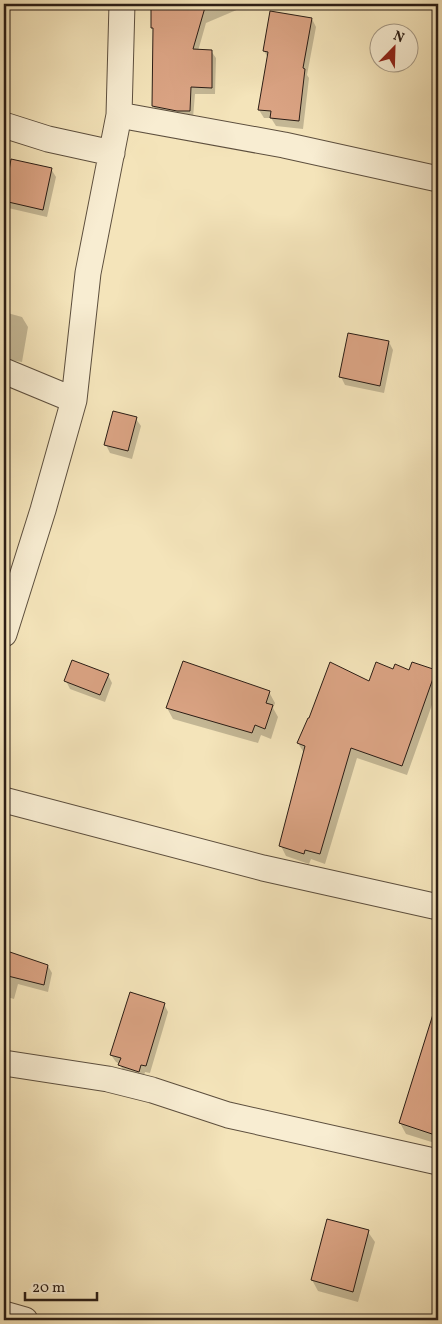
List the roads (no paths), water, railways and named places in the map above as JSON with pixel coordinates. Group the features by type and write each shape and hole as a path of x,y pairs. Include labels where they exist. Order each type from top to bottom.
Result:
{"street":[{"path":"4,634 43,510 74,400 88,273 119,115 122,4"},
{"path":"119,115 284,145 438,179"},
{"path":"4,125 48,139 112,153"},
{"path":"4,371 74,400"},
{"path":"4,800 262,868 438,907"},
{"path":"4,1063 108,1079 152,1090 228,1115 438,1162"},
{"path":"4,1314 25,1320"}]}
